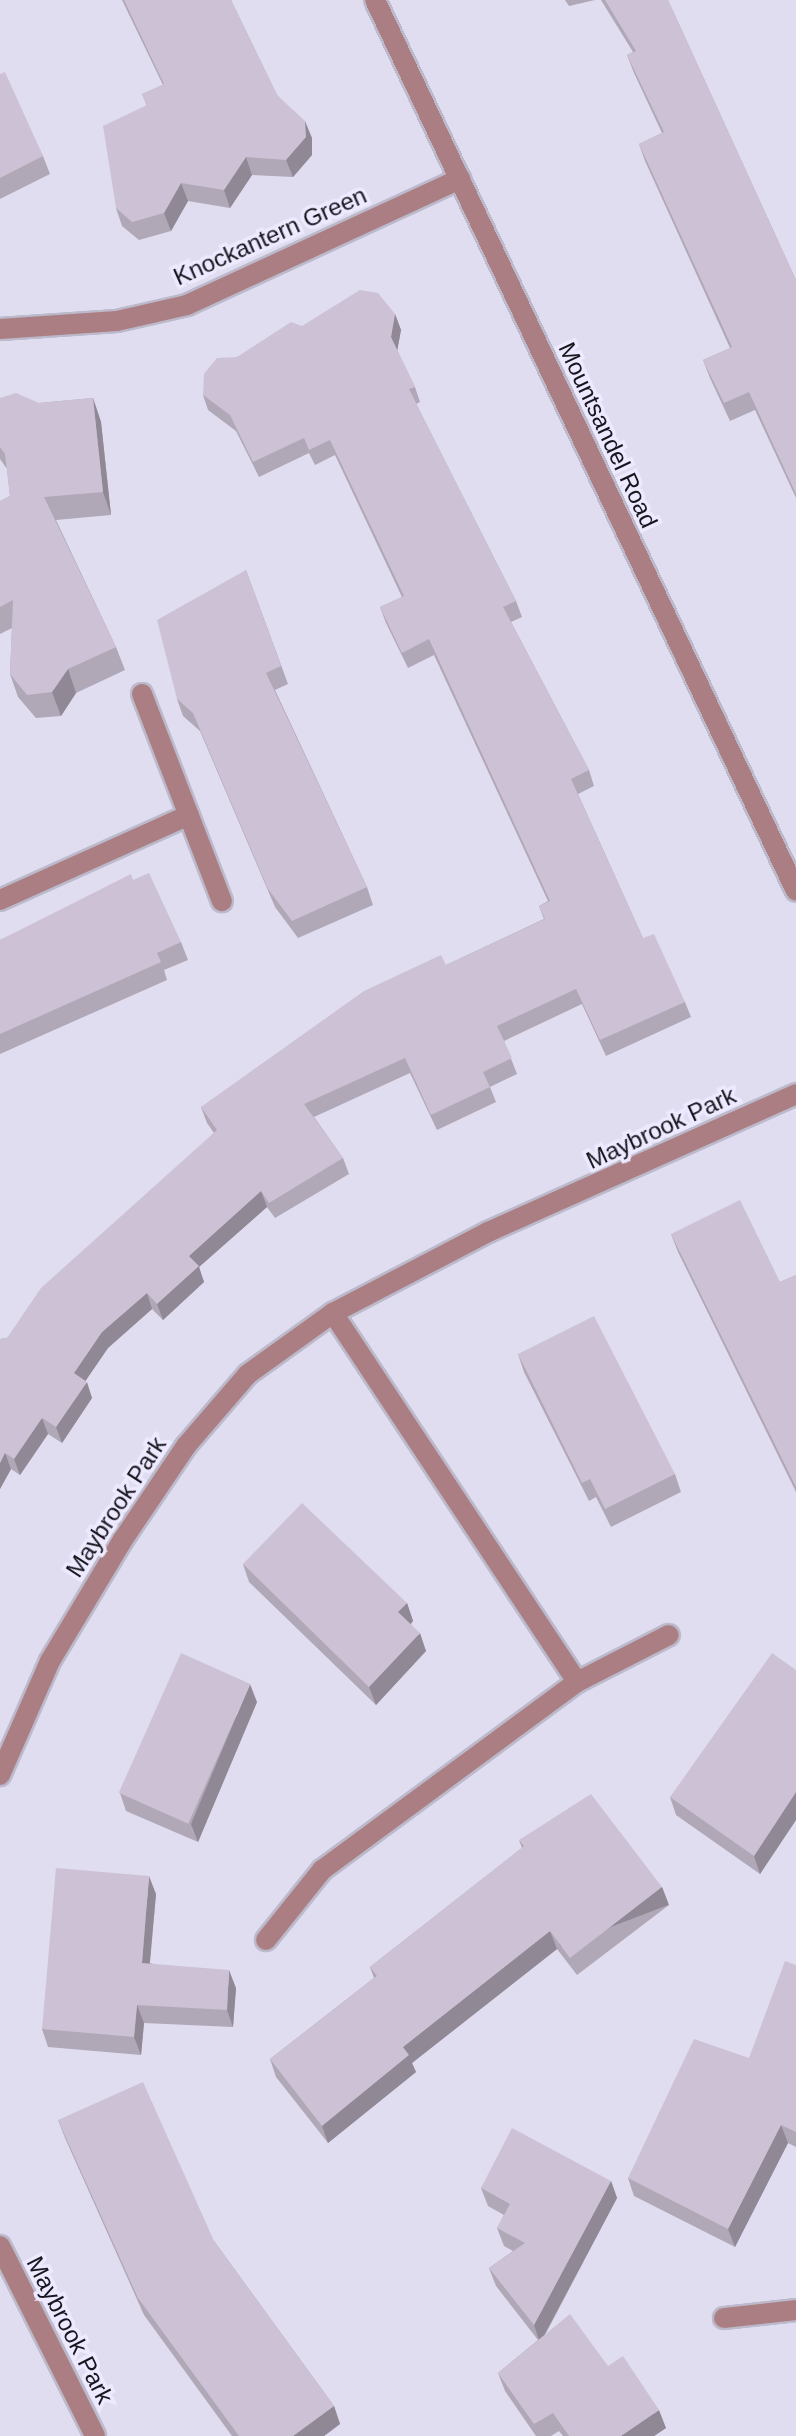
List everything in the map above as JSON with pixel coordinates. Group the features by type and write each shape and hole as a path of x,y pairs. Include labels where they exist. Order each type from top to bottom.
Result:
{"street":[{"name":"Mountsandel Road","path":"375,0 796,891"},
{"name":"Knockantern Green","path":"0,329 117,321 187,305 460,179"},
{"path":"142,694 222,901"},
{"path":"0,900 189,815"},
{"name":"Maybrook Park","path":"2,1765 50,1661 186,1446 248,1374 333,1313 488,1232 796,1094"},
{"path":"333,1313 577,1682"},
{"path":"266,1940 322,1870 577,1682 669,1635"},
{"name":"Maybrook Park","path":"0,2246 95,2436"},
{"path":"724,2318 796,2310"}],"building":[{"path":"124,0 231,0 277,95 305,121 306,137 286,160 246,157 224,190 181,183 164,213 132,222 116,208 103,126 147,105 142,94 164,84"},
{"path":"605,0 668,0 796,280 796,494 749,392 724,403 703,360 732,347 639,144 664,132 627,55 636,51"},
{"path":"5,72 43,156 0,178 0,74"},
{"path":"360,290 378,293 395,314 391,337 415,387 409,389 516,601 503,607 589,770 571,779 643,938 654,934 685,1002 600,1040 576,989 497,1026 512,1058 483,1072 490,1087 431,1115 405,1058 304,1104 343,1158 269,1203 261,1191 189,1256 199,1266 157,1304 147,1293 102,1332 74,1373 87,1382 56,1427 42,1418 14,1459 5,1453 0,1463 0,1339 7,1338 41,1288 217,1130 201,1107 364,991 441,955 446,965 545,919 539,906 550,901 429,639 402,653 380,607 404,596 330,440 309,450 304,438 253,462 230,415 203,395 204,374 217,358 237,357 291,322 302,326"},
{"path":"16,393 39,403 93,398 103,492 44,497 116,647 68,669 52,692 27,695 10,674 13,600 0,607 0,501 10,496 5,454 0,447 0,398"},
{"path":"246,570 281,666 266,673 367,887 292,921 268,889 193,713 177,699 157,620"},
{"path":"149,873 181,942 157,953 161,962 0,1034 0,940 131,874 133,880"},
{"path":"740,1200 780,1282 796,1275 796,1487 671,1234"},
{"path":"594,1316 675,1474 605,1509 590,1479 582,1483 518,1354"},
{"path":"302,1503 407,1603 398,1612 420,1633 369,1687 243,1564"},
{"path":"181,1653 250,1684 188,1824 119,1793"},
{"path":"772,1653 796,1670 796,1792 754,1856 670,1797"},
{"path":"591,1794 662,1887 570,1958 550,1931 403,2047 409,2055 322,2126 270,2059 377,1976 370,1967 524,1846 519,1840"},
{"path":"56,1868 149,1876 142,1963 229,1970 227,2010 137,2005 134,2037 42,2029"},
{"path":"785,1961 796,1965 796,2132 781,2125 728,2229 628,2178 694,2039 749,2058"},
{"path":"143,2082 214,2241 334,2406 293,2436 239,2436 138,2298 58,2120"},
{"path":"512,2128 611,2181 534,2325 489,2268 525,2243 497,2228 510,2204 481,2188"},
{"path":"570,2314 608,2366 623,2356 659,2410 621,2436 569,2436 553,2413 534,2424 498,2373"}]}
